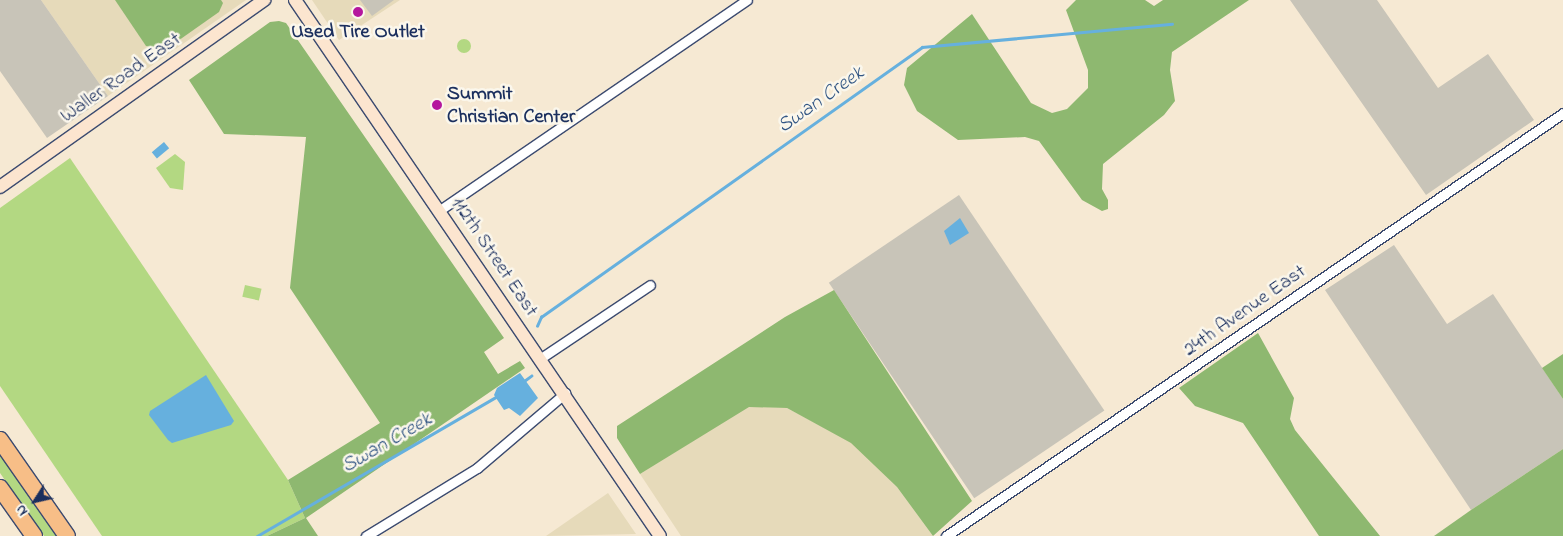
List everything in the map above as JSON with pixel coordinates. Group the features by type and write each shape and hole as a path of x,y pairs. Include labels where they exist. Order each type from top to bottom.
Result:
{"highway":[{"path":"0,440 67,536"},
{"path":"0,488 34,536"}],"main road":[{"name":"Waller Road East","path":"0,187 264,0"},
{"name":"112th Street East","path":"295,0 541,358 660,536"}],"street":[{"path":"440,210 747,0"},
{"name":"24th Avenue East","path":"946,536 1563,113"},
{"path":"541,358 650,285"},
{"path":"366,536 477,468 565,394"}],"shaded area":[{"path":"0,0 41,0 108,96 47,138 0,71"},
{"path":"41,0 246,0 108,96"},
{"path":"312,0 400,0 339,40"},
{"path":"360,0 394,0 372,16"},
{"path":"1290,0 1377,0 1438,88 1488,54 1534,120 1426,195"},
{"path":"959,195 1104,411 974,498 829,283"},
{"path":"1394,245 1447,324 1493,294 1563,399 1563,449 1471,510 1325,290"},
{"path":"749,406 787,408 851,442 897,487 933,536 681,536 640,474"},
{"path":"608,493 636,534 546,536"}],"green space":[{"path":"115,0 221,0 223,3 219,12 165,50 146,46"},
{"path":"1076,0 1145,0 1154,6 1163,0 1249,0 1172,52 1170,70 1175,101 1164,115 1103,164 1102,189 1108,200 1108,209 1102,211 1082,200 1039,141 1025,137 958,140 917,111 904,85 907,68 972,14 1031,103 1052,113 1067,109 1088,88 1088,70 1066,10"},
{"path":"279,21 286,23 504,338 484,352 498,374 520,361 525,368 306,518 318,536 267,536 305,518 288,480 380,423 290,288 306,137 224,134 189,80 270,22"},
{"path":"464,39 469,41 471,46 469,51 464,53 459,51 457,46 459,41"},
{"path":"175,154 185,162 183,190 170,188 156,168"},
{"path":"70,158 288,480 305,518 267,536 102,536 0,386 0,208"},
{"path":"245,285 262,289 259,301 242,297"},
{"path":"834,290 972,501 933,536 897,487 851,443 787,408 749,407 640,474 617,438 617,426 785,317"},
{"path":"1258,333 1294,398 1290,419 1295,430 1380,536 1319,536 1243,423 1195,406 1179,388"},
{"path":"1563,354 1563,399 1542,368"},
{"path":"1563,449 1563,536 1434,536 1471,510"},
{"path":"0,455 56,536 44,536 0,473"}],"water":[{"path":"164,142 169,148 157,158 152,152"},
{"path":"960,218 969,233 950,245 944,231"},
{"path":"520,373 538,398 520,416 509,408 504,410 494,395 497,388"},
{"path":"206,375 234,421 231,425 172,443 149,415 150,411"}],"waterway":[{"name":"Swan Creek","path":"537,326 541,317 922,47 1172,24"},
{"name":"Swan Creek","path":"524,381 531,376"},
{"name":"Swan Creek","path":"257,536 498,396"}],"place":[{"name":"Used Tire Outlet","path":"358,12"},
{"name":"Summit Christian Center","path":"437,105"}]}
